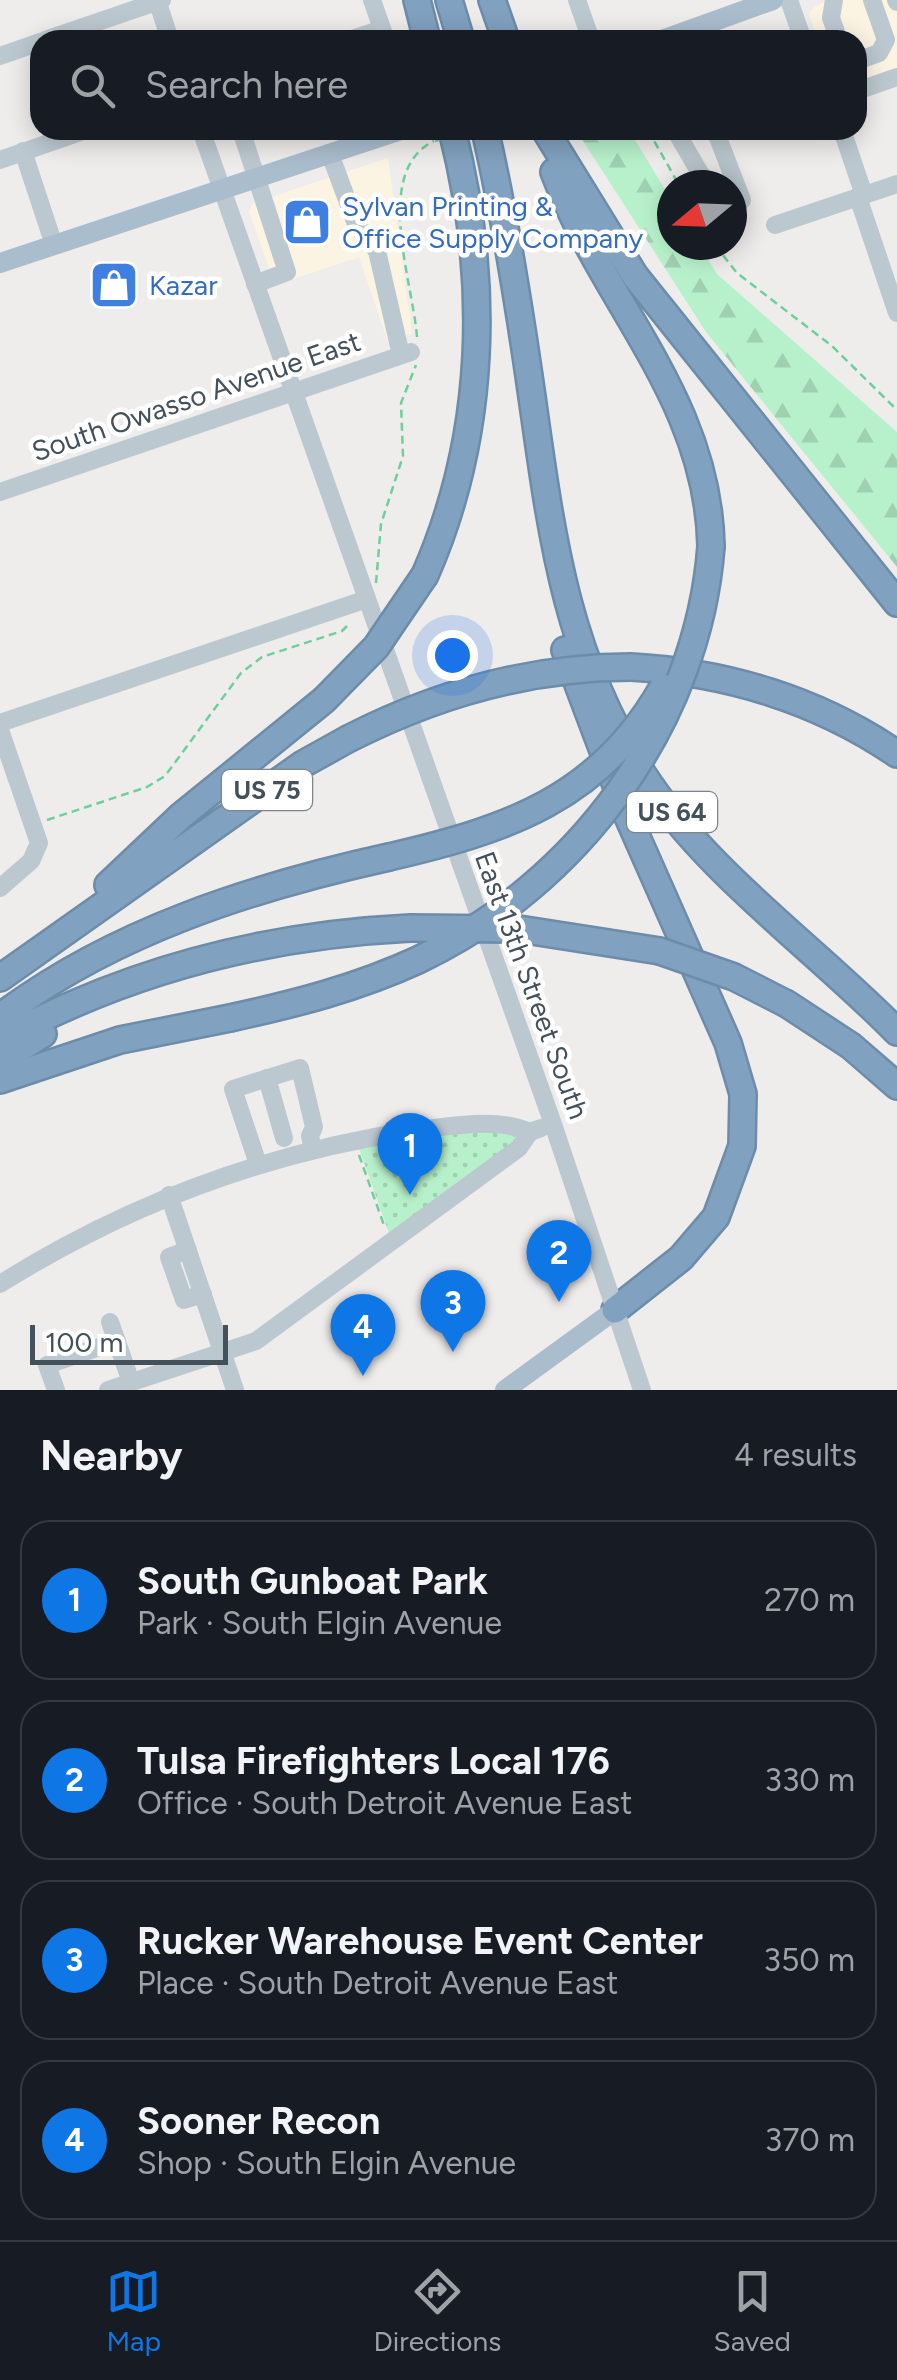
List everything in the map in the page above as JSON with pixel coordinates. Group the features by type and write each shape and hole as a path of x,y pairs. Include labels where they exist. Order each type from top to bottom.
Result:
{"highway":[{"path":"417,0 425,30"},
{"path":"449,0 458,30"},
{"path":"492,0 502,30"},
{"path":"43,948 180,816 324,700 376,647 425,575 460,482 476,364 473,254 445,140"},
{"name":"US 64","path":"487,140 512,275 548,526 561,588 581,646 642,773 702,846 897,1032"},
{"path":"0,1080 120,1040 330,994 421,958 503,909 581,840 636,768 676,692 699,631 707,547 706,498 681,406 603,274 564,197 545,140"},
{"path":"548,140 635,276 897,603"},
{"path":"548,526 561,637 578,695 722,1028 743,1094 742,1146 716,1218 680,1258 615,1310"},
{"path":"0,1016 65,974 190,914 298,880 474,837 522,819 573,788 623,744 650,708 677,658 707,547"},
{"name":"US 75","path":"0,978 304,764 348,739 450,695 534,674 631,667 724,678 828,715 897,754"},
{"path":"0,1040 90,997 153,974 284,939 410,928 518,929 660,951 734,977 788,1004 851,1046 897,1086"},
{"path":"0,1061 153,974"}],"main road":[{"path":"691,30 773,0"},
{"path":"0,263 371,140"},
{"path":"505,1390 615,1310"}],"street":[{"path":"372,0 383,30"},
{"path":"577,0 588,30"},
{"path":"789,0 799,30"},
{"path":"834,0 831,18 835,30"},
{"path":"867,57 879,53 886,40 872,0"},
{"path":"75,30 159,1 167,30"},
{"path":"0,56 30,46"},
{"path":"867,87 897,77"},
{"path":"0,160 57,140"},
{"path":"205,140 293,392"},
{"path":"244,140 287,272 255,284"},
{"path":"681,140 698,170"},
{"path":"719,140 730,170"},
{"path":"845,140 896,303"},
{"path":"23,152 54,245"},
{"path":"330,154 356,224 377,251 412,354"},
{"path":"775,226 897,184"},
{"name":"South Owasso Avenue East","path":"0,492 412,354"},
{"name":"East 13th Street South","path":"293,392 553,1124 642,1390"},
{"path":"0,888 37,852 33,825 0,726 364,600"},
{"path":"258,1164 234,1089 300,1068 314,1127 313,1149"},
{"path":"267,1078 284,1138"},
{"path":"108,1390 256,1341 520,1148 530,1132 553,1124"},
{"path":"0,1284 99,1226 169,1195 258,1164 354,1140 446,1126 514,1125 530,1132"},
{"path":"169,1195 236,1390"},
{"path":"110,1322 131,1382"},
{"path":"56,1390 47,1365 117,1342"}],"path":[{"path":"58,817 147,787 165,776 241,673 262,657 342,631 380,581 381,524 403,456 400,410 412,354 399,190 410,158 437,140"},
{"path":"654,140 671,170"},
{"path":"727,260 737,273 832,346 897,410"},
{"path":"354,1140 390,1243"}],"shaded area":[{"path":"829,0 897,0 897,73 867,84 867,30 815,30 809,14"},
{"path":"388,158 412,333 388,342 359,257 275,285 249,211 253,203"}],"green space":[{"path":"582,140 635,140 657,176 657,256"},
{"path":"660,260 708,260 717,274 897,432 897,567 706,332"},
{"path":"478,1130 515,1135 515,1142 389,1233 359,1148"}],"place":[{"name":"Sylvan Printing & Office Supply Company","path":"307,222"},
{"name":"Kazar","path":"114,285"},
{"name":"South Gunboat Park","path":"410,1195"},
{"name":"Tulsa Firefighters Local 176","path":"559,1302"},
{"name":"Rucker Warehouse Event Center","path":"453,1352"},
{"name":"Sooner Recon","path":"363,1376"}]}
